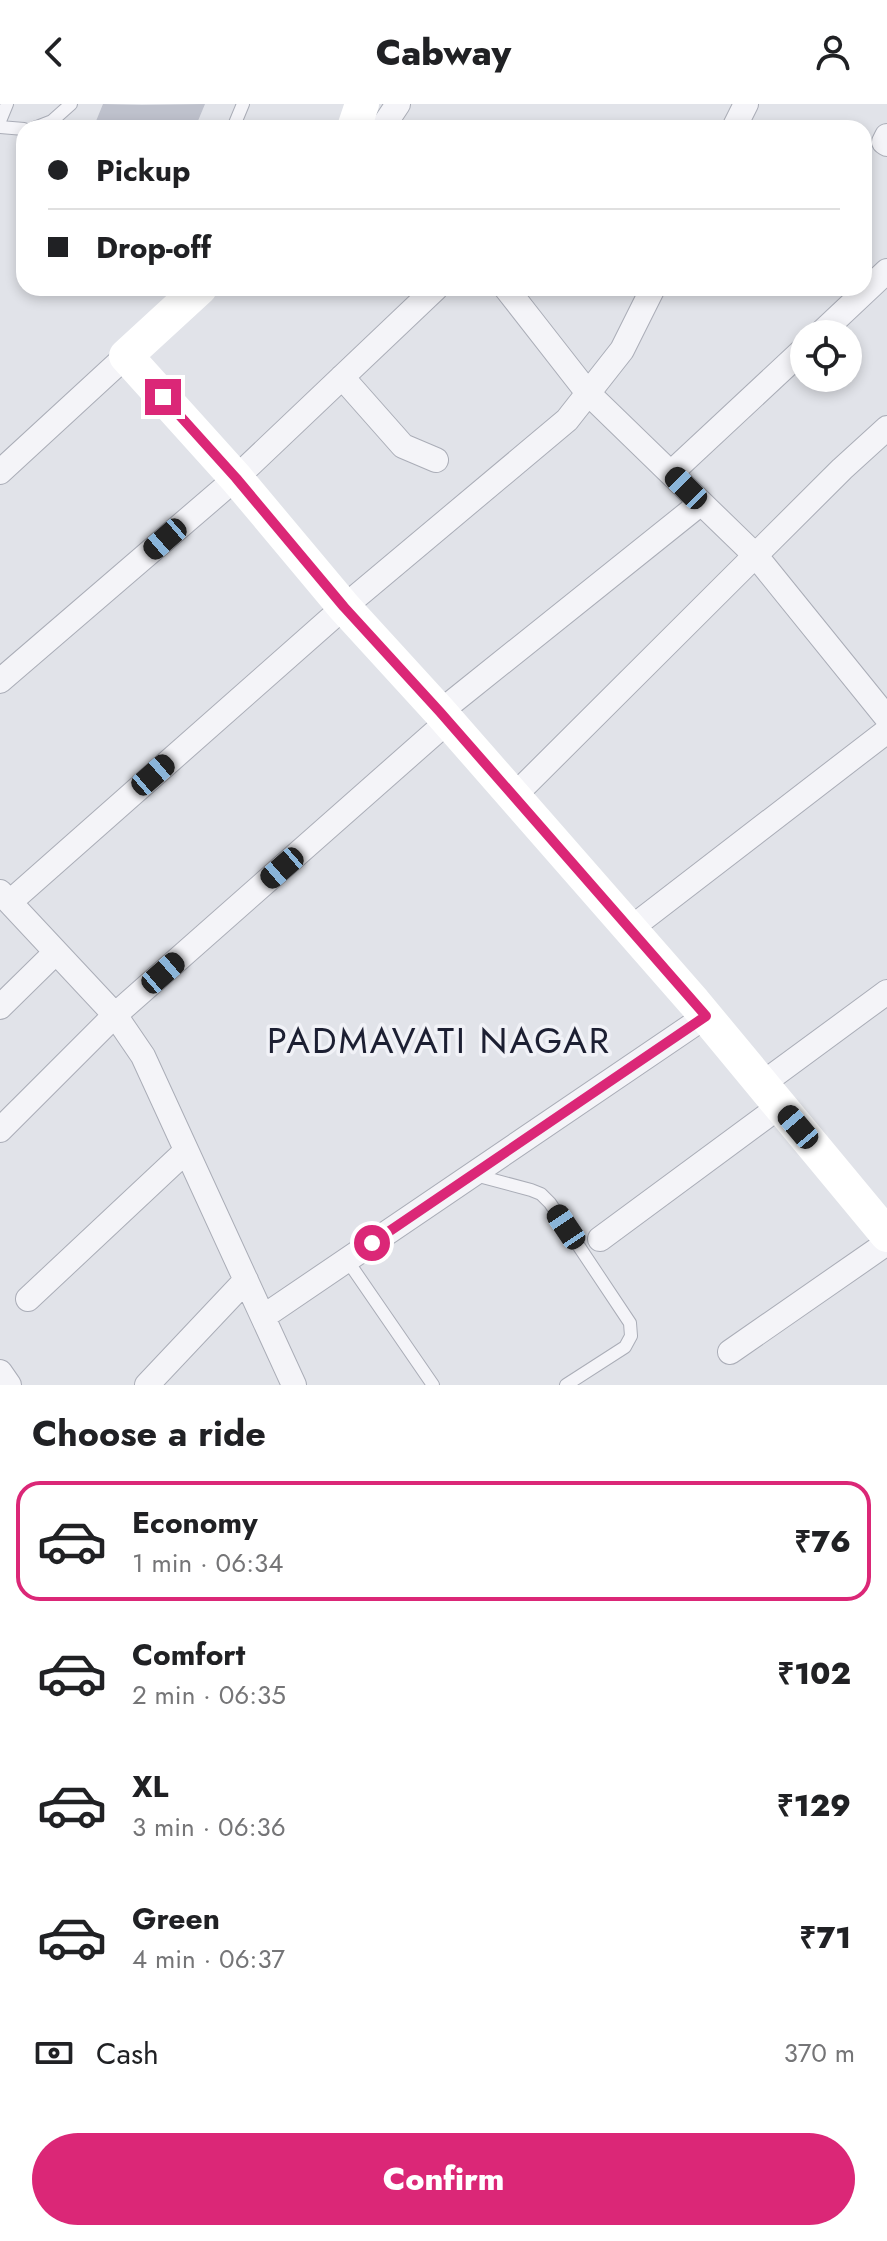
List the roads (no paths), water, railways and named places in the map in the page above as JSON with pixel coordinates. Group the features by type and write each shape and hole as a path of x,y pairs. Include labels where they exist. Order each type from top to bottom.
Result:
{"main road":[{"path":"191,296 126,356 706,1016 887,1235"}],"street":[{"path":"887,136 884,142 887,144"},
{"path":"872,285 887,271"},
{"path":"0,681 236,478 428,296"},
{"path":"512,296 588,393 756,556 887,718"},
{"path":"294,1385 143,1056 115,1015 5,897 567,420 622,350 649,296"},
{"path":"835,320 860,296"},
{"path":"0,472 126,356"},
{"path":"671,473 790,362"},
{"path":"342,377 403,446 436,460"},
{"path":"514,796 842,469 887,428"},
{"path":"0,1130 115,1015 444,716 701,503"},
{"path":"630,929 887,731"},
{"path":"0,1007 56,952"},
{"path":"600,1239 771,1095 887,992"},
{"path":"263,1317 706,1016"},
{"path":"28,1299 186,1151"},
{"path":"730,1352 887,1243"},
{"path":"147,1385 246,1280"},
{"path":"0,1372 9,1385"}],"lane":[{"path":"0,124 7,104"},
{"path":"53,120 71,104"},
{"path":"473,1174 541,1194 630,1323 631,1336 625,1347 566,1385"},
{"path":"347,1260 433,1385"}],"district":[{"name":"PADMAVATI NAGAR","path":"439,1040"}]}
